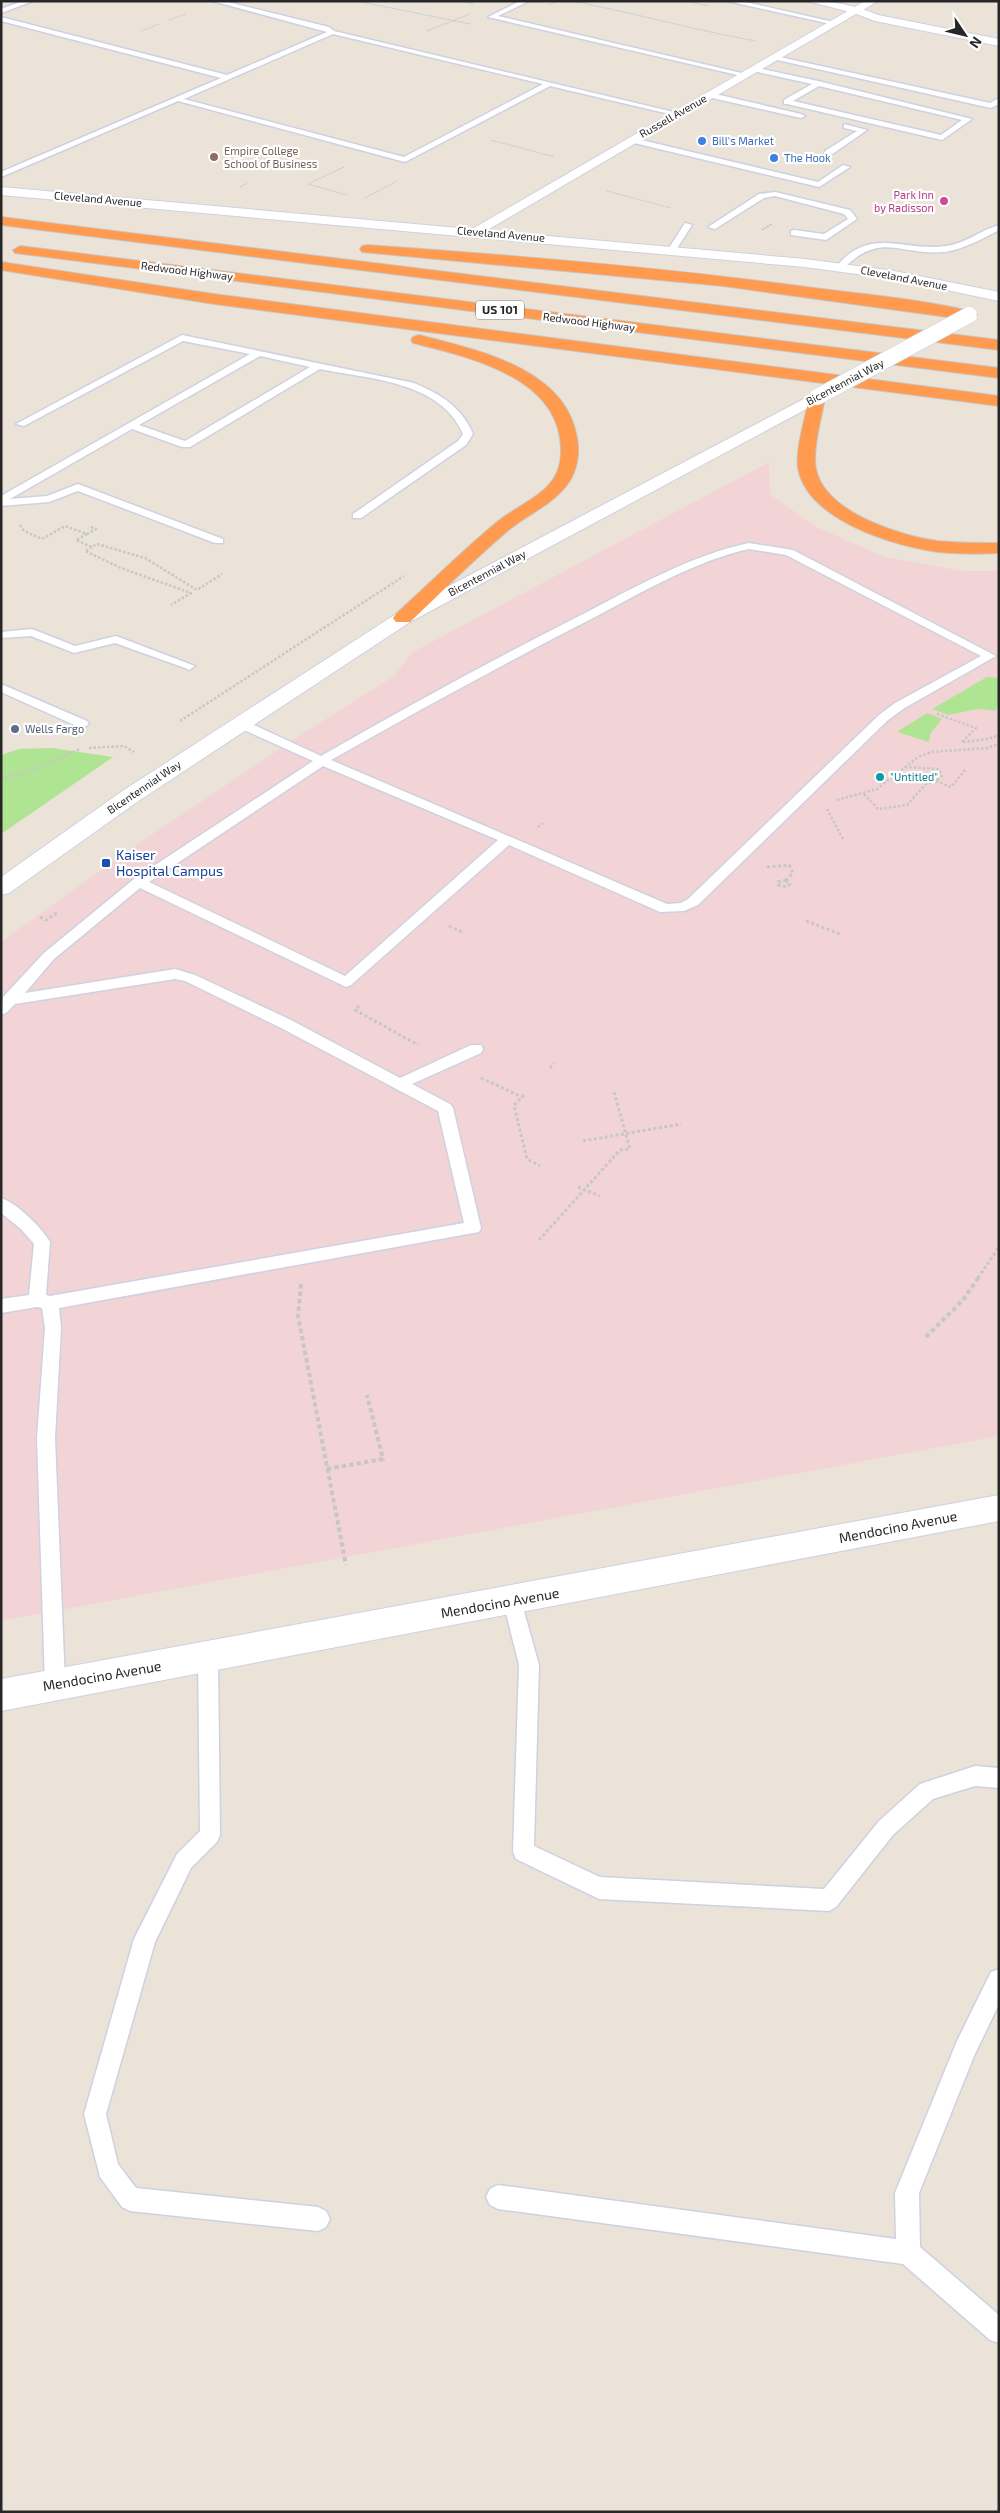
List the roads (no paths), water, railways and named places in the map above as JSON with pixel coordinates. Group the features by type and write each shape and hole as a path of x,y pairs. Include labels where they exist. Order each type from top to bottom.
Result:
{"highway":[{"path":"1,219 311,245"},
{"name":"Redwood Highway","path":"1,219 999,345"},
{"name":"Redwood Highway","path":"1,248 999,373"},
{"path":"350,248 508,259 706,279 884,300 969,315"},
{"path":"1,266 214,298 999,401"},
{"path":"214,298 413,338 483,358 516,372 538,386 566,418 571,434 570,456 562,481 506,524 403,618"},
{"path":"817,397 807,468 815,489 834,508 862,525 930,545 999,548"}],"main road":[{"path":"812,1 857,10 886,11 999,33"},
{"name":"Russell Avenue","path":"474,232 873,1"},
{"path":"857,10 875,18 999,43"},
{"name":"Cleveland Avenue","path":"1,191 474,232 840,267 894,275 999,298"},
{"name":"Bicentennial Way","path":"1,888 129,797 239,723 403,618 999,298"},
{"name":"Mendocino Avenue","path":"1,1695 512,1601 999,1508"}],"lane":[{"path":"2,6 13,1"},
{"path":"2,6 30,1"},
{"path":"215,1 328,28 332,32 678,114"},
{"path":"526,1 491,17 751,72 818,83 968,119 942,138 787,102 818,83"},
{"path":"730,1 835,23"},
{"path":"1,19 227,77"},
{"path":"1,175 332,32"},
{"path":"775,58 990,106 999,100"},
{"path":"177,99 405,160 550,84"},
{"path":"711,95 806,117"},
{"path":"828,153 863,130 834,124"},
{"path":"632,140 819,185 846,167"},
{"path":"712,227 746,208 762,196 775,194 847,212 853,219 826,237 794,233"},
{"path":"671,250 688,225"},
{"path":"840,267 851,253 871,245 942,249 967,243 999,227"},
{"path":"21,424 182,338 395,380 428,392 447,405 464,421 468,434 462,443 357,516"},
{"path":"1,502 259,353"},
{"path":"132,426 186,446 319,365"},
{"path":"1,502 49,499 78,487 219,541"},
{"path":"5,1005 50,956 140,882 323,760 474,676 642,588 725,551 749,546 789,552 996,656"},
{"path":"1,635 32,632 74,650 116,639 188,666"},
{"path":"239,723 282,744 507,839 665,909 684,907 693,902 883,718 899,706 996,656"},
{"path":"1,687 83,724"},
{"path":"140,882 346,982 507,839"},
{"path":"1,1306 44,1301 473,1228 445,1108 286,1024 190,978 175,974 5,1005"},
{"path":"400,1084 476,1048"},
{"path":"1,1204 27,1225 42,1242 44,1301 54,1328 46,1438 55,1684"},
{"path":"512,1601 529,1665 523,1852 599,1888 829,1900 886,1828 927,1791 975,1776 999,1778"},
{"path":"208,1657 210,1835 184,1861 145,1939 95,2114 108,2169 130,2199 318,2220"},
{"path":"908,2253 907,2193 965,2049 999,1980"},
{"path":"498,2197 908,2253 999,2331"}],"place":[{"name":"Bill's Market","path":"702,141"},
{"name":"Empire College School of Business","path":"214,157"},
{"name":"The Hook","path":"774,158"},
{"name":"Park Inn by Radisson","path":"944,201"},
{"name":"Wells Fargo","path":"15,729"},
{"name":"\"Untitled\"","path":"880,777"},
{"name":"Kaiser Hospital Campus","path":"106,863"}]}
